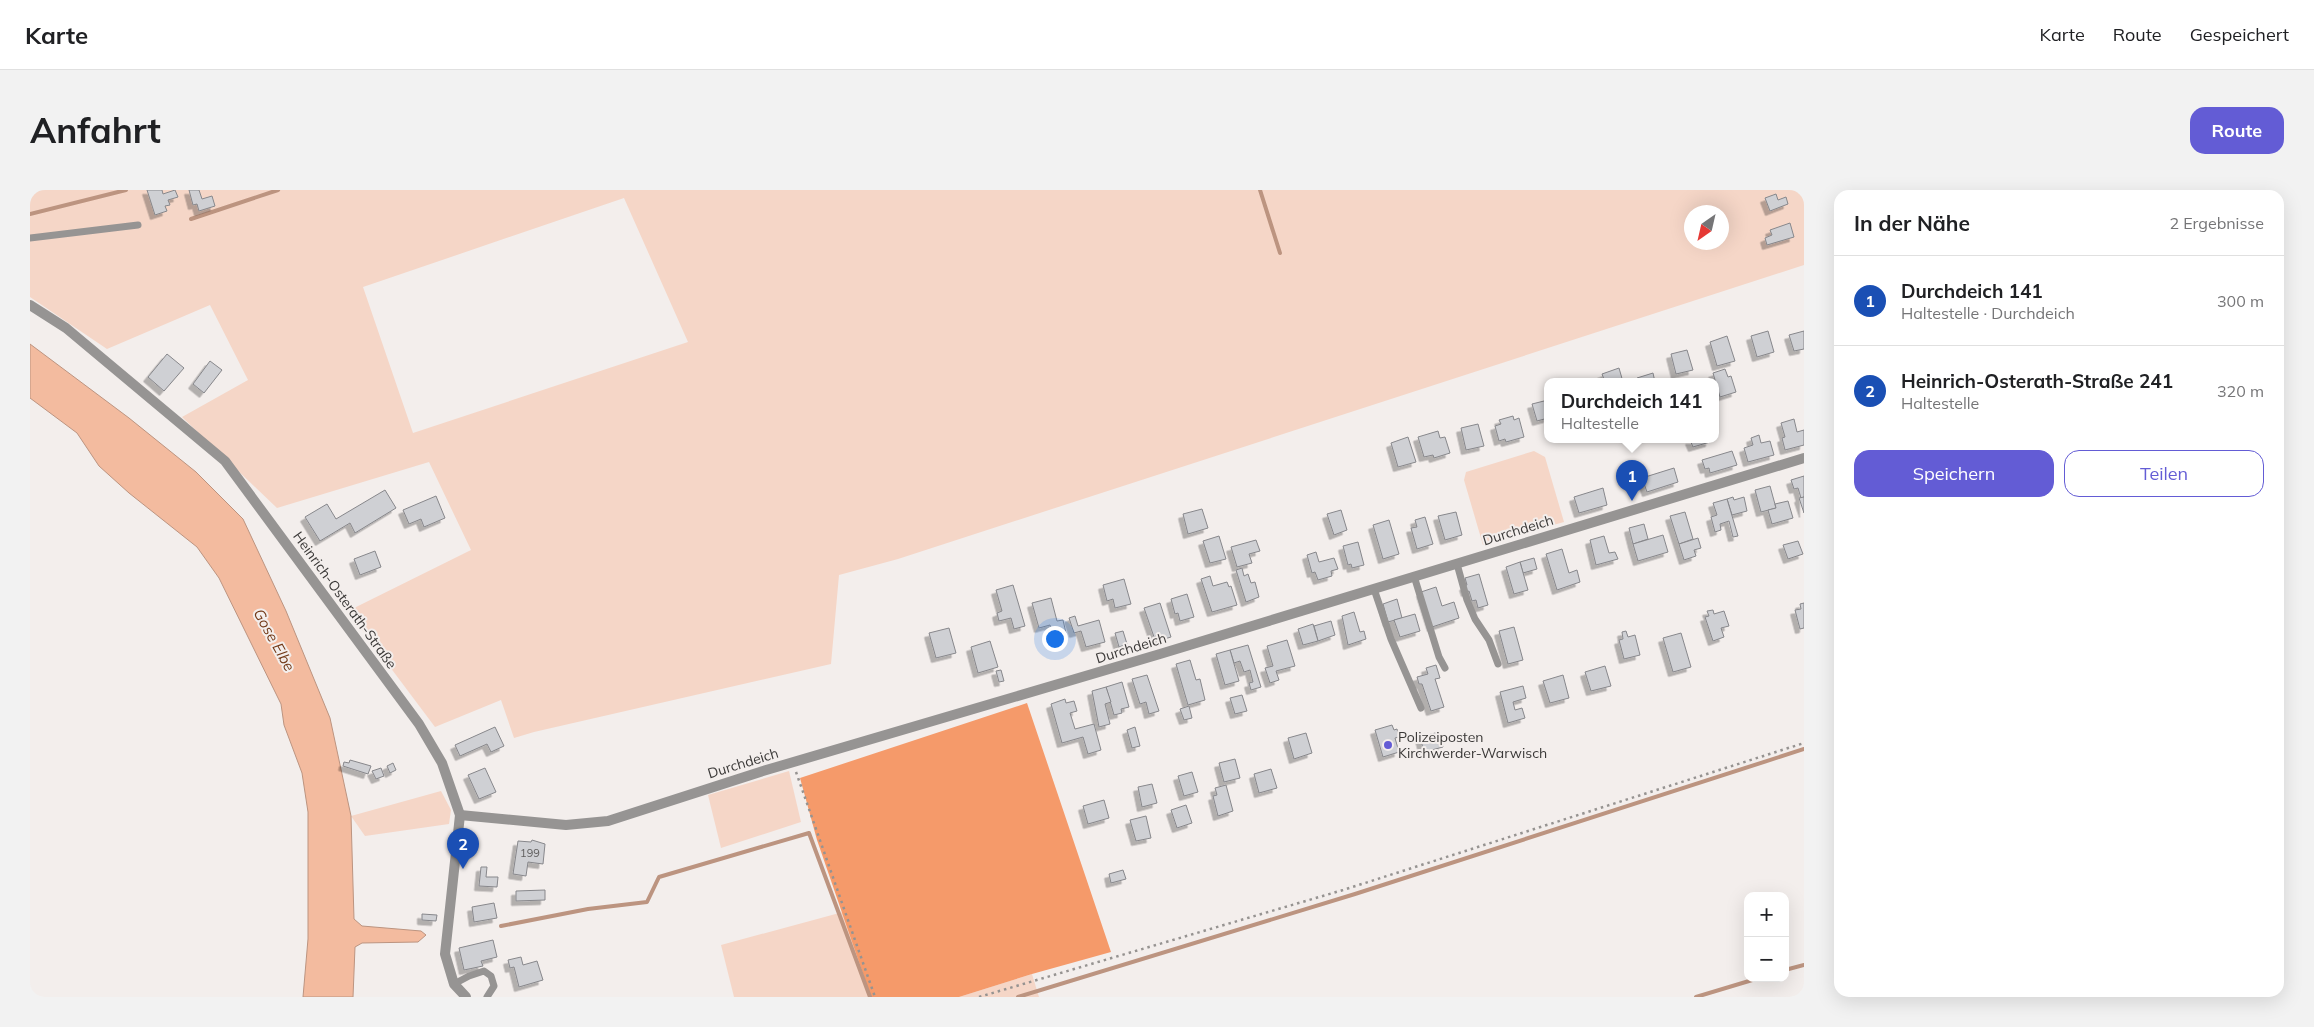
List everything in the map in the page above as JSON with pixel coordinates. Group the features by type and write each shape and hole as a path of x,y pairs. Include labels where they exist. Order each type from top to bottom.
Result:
{"street":[{"name":"Heinrich-Osterath-Straße","path":"30,305 66,328 225,461 419,724 442,763 460,815 445,954 454,984 466,997"},
{"name":"Durchdeich","path":"460,815 566,825 608,821 793,762 1160,654 1804,458"}],"lane":[{"path":"30,238 138,225"},
{"path":"1456,564 1466,600 1475,619 1489,640 1498,664"},
{"path":"1414,576 1439,657 1445,668"},
{"path":"1374,588 1391,639 1421,708"},
{"path":"454,984 484,971 491,976 494,986 487,997"}],"path":[{"path":"979,997 1343,890 1804,743"},
{"path":"793,762 875,997"}],"shaded area":[{"path":"30,190 1804,190 1804,265 898,559 839,575 831,664 514,738 501,700 435,727 348,611 471,550 429,462 277,508 182,417 248,380 210,305 107,349 30,297","holes":["624,198 688,342 413,433 363,287"]},
{"path":"1534,451 1545,457 1564,522 1483,545 1464,480 1466,472"},
{"path":"1027,703 1111,952 959,997 871,997 817,840 800,778"},
{"path":"789,771 801,822 721,848 708,795"},
{"path":"441,791 451,810 449,824 365,836 351,816"},
{"path":"843,912 871,997 734,997 721,945"},
{"path":"1032,974 1039,997 959,997"}],"water":[{"name":"Gose Elbe","path":"30,344 129,418 196,472 243,519 286,611 330,718 351,816 354,919 362,926 421,931 426,935 418,942 362,943 355,947 353,997 303,997 308,939 308,812 302,773 284,725 281,704 219,578 197,547 129,493 99,466 77,433 30,398"}],"building":[{"path":"147,190 162,190 163,194 175,190 178,197 168,200 170,205 165,206 167,211 155,215"},
{"path":"189,190 199,190 202,199 212,196 215,206 199,211 197,204 193,205"},
{"path":"1776,194 1778,200 1786,197 1788,204 1770,211 1765,198"},
{"path":"1790,223 1794,237 1767,245 1765,238 1772,235 1770,230"},
{"path":"1768,331 1774,352 1757,357 1751,336"},
{"path":"1804,331 1804,349 1794,351 1789,335"},
{"path":"1727,336 1735,361 1717,366 1710,342"},
{"path":"1687,350 1693,370 1676,374 1671,354"},
{"path":"167,354 184,368 164,391 148,377"},
{"path":"210,361 222,370 204,393 193,384"},
{"path":"1619,368 1622,378 1604,378 1602,374"},
{"path":"1725,369 1728,377 1731,376 1736,392 1720,397 1719,378 1714,378 1713,373"},
{"path":"1653,373 1654,378 1637,378"},
{"path":"1544,401 1544,419 1537,421 1532,404"},
{"path":"1513,416 1514,420 1519,418 1524,437 1506,442 1505,439 1499,441 1495,426 1501,424 1499,420"},
{"path":"1794,419 1797,432 1804,430 1804,445 1785,450 1782,438 1785,437 1781,423"},
{"path":"1478,424 1484,446 1466,450 1461,428"},
{"path":"1438,431 1440,438 1445,437 1450,453 1434,458 1433,455 1424,457 1418,437"},
{"path":"1759,435 1761,443 1770,441 1774,455 1748,462 1744,448 1753,445 1751,438"},
{"path":"1408,437 1416,462 1398,467 1391,443"},
{"path":"1691,443 1707,443 1693,447"},
{"path":"1732,451 1737,465 1710,473 1709,468 1705,469 1702,460"},
{"path":"1674,468 1678,482 1647,492 1642,478"},
{"path":"1804,476 1804,497 1801,498 1798,488 1794,489 1791,480"},
{"path":"1770,486 1776,508 1761,512 1755,490"},
{"path":"1603,488 1607,505 1579,513 1574,497"},
{"path":"385,490 396,508 355,533 350,523 320,541 305,517 327,504 336,519"},
{"path":"436,496 445,518 424,527 421,519 409,524 403,510"},
{"path":"1733,497 1734,500 1744,497 1747,511 1732,515 1727,499"},
{"path":"1804,497 1804,513 1799,498"},
{"path":"1727,499 1738,536 1733,537 1729,521 1720,524 1721,530 1715,532 1711,517 1717,515 1713,503"},
{"path":"1788,501 1793,518 1772,524 1768,510 1776,508 1775,504"},
{"path":"1202,509 1208,528 1188,534 1183,514"},
{"path":"1341,510 1347,530 1334,535 1327,514"},
{"path":"1456,512 1462,535 1445,540 1438,516"},
{"path":"1685,512 1693,539 1679,544 1670,516"},
{"path":"1425,517 1433,544 1417,549 1411,528 1417,527 1415,520"},
{"path":"1389,520 1399,554 1383,559 1373,525"},
{"path":"1644,524 1648,539 1633,544 1629,528"},
{"path":"1663,535 1668,552 1638,561 1633,544"},
{"path":"1219,536 1226,559 1210,563 1203,541"},
{"path":"1604,536 1609,553 1615,552 1618,559 1596,565 1590,540"},
{"path":"1698,538 1701,548 1694,550 1696,556 1684,560 1679,544"},
{"path":"1256,540 1260,551 1249,554 1252,563 1237,567 1231,547"},
{"path":"1798,541 1803,554 1788,559 1783,545"},
{"path":"1358,542 1364,565 1352,568 1351,564 1348,565 1343,546"},
{"path":"1562,549 1569,573 1577,570 1580,582 1557,590 1546,554"},
{"path":"375,551 381,567 360,575 354,559"},
{"path":"1316,552 1319,562 1334,558 1338,569 1331,571 1332,576 1318,580 1315,572 1312,573 1307,555"},
{"path":"1534,558 1537,569 1523,573 1520,562"},
{"path":"1520,562 1528,590 1514,594 1506,567"},
{"path":"1242,568 1244,576 1248,574 1251,583 1255,582 1259,597 1246,602 1236,570"},
{"path":"1479,574 1488,605 1478,608 1476,600 1472,601 1469,591 1466,592 1464,586 1467,585 1465,578"},
{"path":"1210,576 1213,586 1227,582 1229,587 1231,586 1237,605 1212,612 1201,579"},
{"path":"1124,579 1131,604 1115,608 1113,599 1107,601 1103,585"},
{"path":"1013,585 1025,626 1014,629 1011,618 999,621 997,613 1002,611 996,590"},
{"path":"1436,587 1442,606 1454,602 1459,618 1432,627 1421,592"},
{"path":"1187,594 1194,617 1180,621 1178,613 1175,614 1171,599"},
{"path":"1051,598 1057,621 1063,620 1066,633 1053,636 1050,625 1039,628 1032,603"},
{"path":"1397,599 1402,618 1388,622 1383,604"},
{"path":"1160,603 1171,637 1158,641 1156,636 1154,637 1144,608"},
{"path":"1804,603 1804,628 1800,629 1795,610 1801,609 1800,604"},
{"path":"1713,610 1714,614 1724,611 1729,626 1721,628 1724,637 1713,641 1705,617 1709,616 1707,611"},
{"path":"1354,612 1360,632 1364,631 1366,639 1348,645 1342,616"},
{"path":"1415,614 1420,631 1400,637 1394,620"},
{"path":"1075,616 1078,626 1099,620 1105,642 1086,647 1081,631 1074,633 1069,618"},
{"path":"1331,621 1335,635 1318,641 1314,626"},
{"path":"1313,624 1318,641 1303,645 1298,629"},
{"path":"1514,627 1523,660 1508,664 1499,631"},
{"path":"949,628 956,653 936,658 929,633"},
{"path":"1123,631 1127,644 1119,647 1115,633"},
{"path":"1626,631 1628,637 1635,635 1640,655 1624,659 1619,640 1623,639 1622,632"},
{"path":"1681,633 1691,667 1673,672 1663,638"},
{"path":"1287,640 1295,666 1276,671 1279,680 1270,683 1265,668 1273,666 1267,646"},
{"path":"990,641 998,667 978,673 971,647"},
{"path":"1248,645 1261,687 1251,690 1249,683 1253,682 1250,670 1244,672 1240,661 1234,663 1230,650"},
{"path":"1230,650 1239,681 1225,685 1216,654"},
{"path":"1190,660 1196,680 1200,679 1205,700 1188,705 1176,664"},
{"path":"1436,665 1440,678 1435,679 1444,707 1431,711 1422,684 1419,684 1417,677 1428,674 1426,668"},
{"path":"1605,666 1611,686 1591,691 1585,672"},
{"path":"1001,670 1004,681 999,682 996,671"},
{"path":"1147,675 1159,711 1149,714 1146,702 1140,704 1132,679"},
{"path":"1563,675 1569,698 1550,703 1543,681"},
{"path":"1122,682 1129,707 1121,709 1122,713 1114,715 1106,687"},
{"path":"1523,686 1526,698 1513,702 1515,710 1522,708 1525,718 1508,723 1500,692"},
{"path":"1106,687 1111,702 1105,704 1110,724 1099,727 1092,691"},
{"path":"1242,695 1247,711 1235,714 1230,698"},
{"path":"1065,699 1066,703 1074,701 1077,711 1070,713 1075,729 1094,724 1101,750 1088,754 1083,737 1062,743 1051,704"},
{"path":"1189,706 1192,718 1184,720 1180,709"},
{"name":"Polizeiposten Kirchwerder-Warwisch","path":"1392,725 1394,730 1397,729 1399,737 1395,738 1399,752 1383,757 1375,730"},
{"path":"495,727 504,746 491,752 487,744 460,756 455,745"},
{"path":"1135,727 1140,746 1132,748 1127,730"},
{"path":"1439,732 1443,747 1424,752 1420,737"},
{"path":"1306,733 1312,753 1294,759 1288,738"},
{"path":"1235,759 1240,778 1224,782 1219,763"},
{"path":"350,760 371,766 368,774 343,766 344,762 349,763"},
{"path":"393,763 396,770 390,773 387,766"},
{"path":"381,768 384,776 376,779 372,771"},
{"path":"485,768 496,792 479,799 468,775"},
{"path":"1271,769 1277,788 1259,793 1254,774"},
{"path":"1192,772 1198,792 1184,796 1178,776"},
{"path":"1152,784 1157,803 1142,807 1138,787"},
{"path":"1226,785 1233,811 1218,816 1213,796 1217,795 1215,788"},
{"path":"1104,800 1109,818 1088,824 1083,806"},
{"path":"1186,805 1192,823 1177,828 1171,810"},
{"path":"1146,816 1151,838 1136,841 1130,820"},
{"path":"532,840 545,844 543,864 528,862 526,876 513,874 518,841 531,842"},
{"path":"481,867 487,867 486,877 498,877 497,887 479,886"},
{"path":"1123,870 1126,879 1111,883 1109,874"},
{"path":"545,890 545,900 516,901 516,891"},
{"path":"494,903 497,918 474,922 472,907"},
{"path":"422,914 437,915 436,921 422,920"},
{"path":"493,940 497,957 481,961 483,966 464,970 459,948"},
{"path":"521,957 523,965 537,961 543,980 519,987 514,967 510,968 508,960"}],"waterway":[{"path":"30,214 126,190"},
{"path":"191,219 278,190"},
{"path":"1260,190 1280,253"},
{"path":"1018,997 1355,894 1804,749"},
{"path":"501,926 588,909 647,902 659,877 809,833 870,997"},
{"path":"1789,969 1804,965"},
{"path":"1696,997 1746,982"}],"place":[{"name":"Durchdeich 141","path":"1632,501"},
{"name":"Polizeiposten Kirchwerder-Warwisch","path":"1388,745"},
{"name":"Heinrich-Osterath-Straße 241","path":"463,869"}]}
